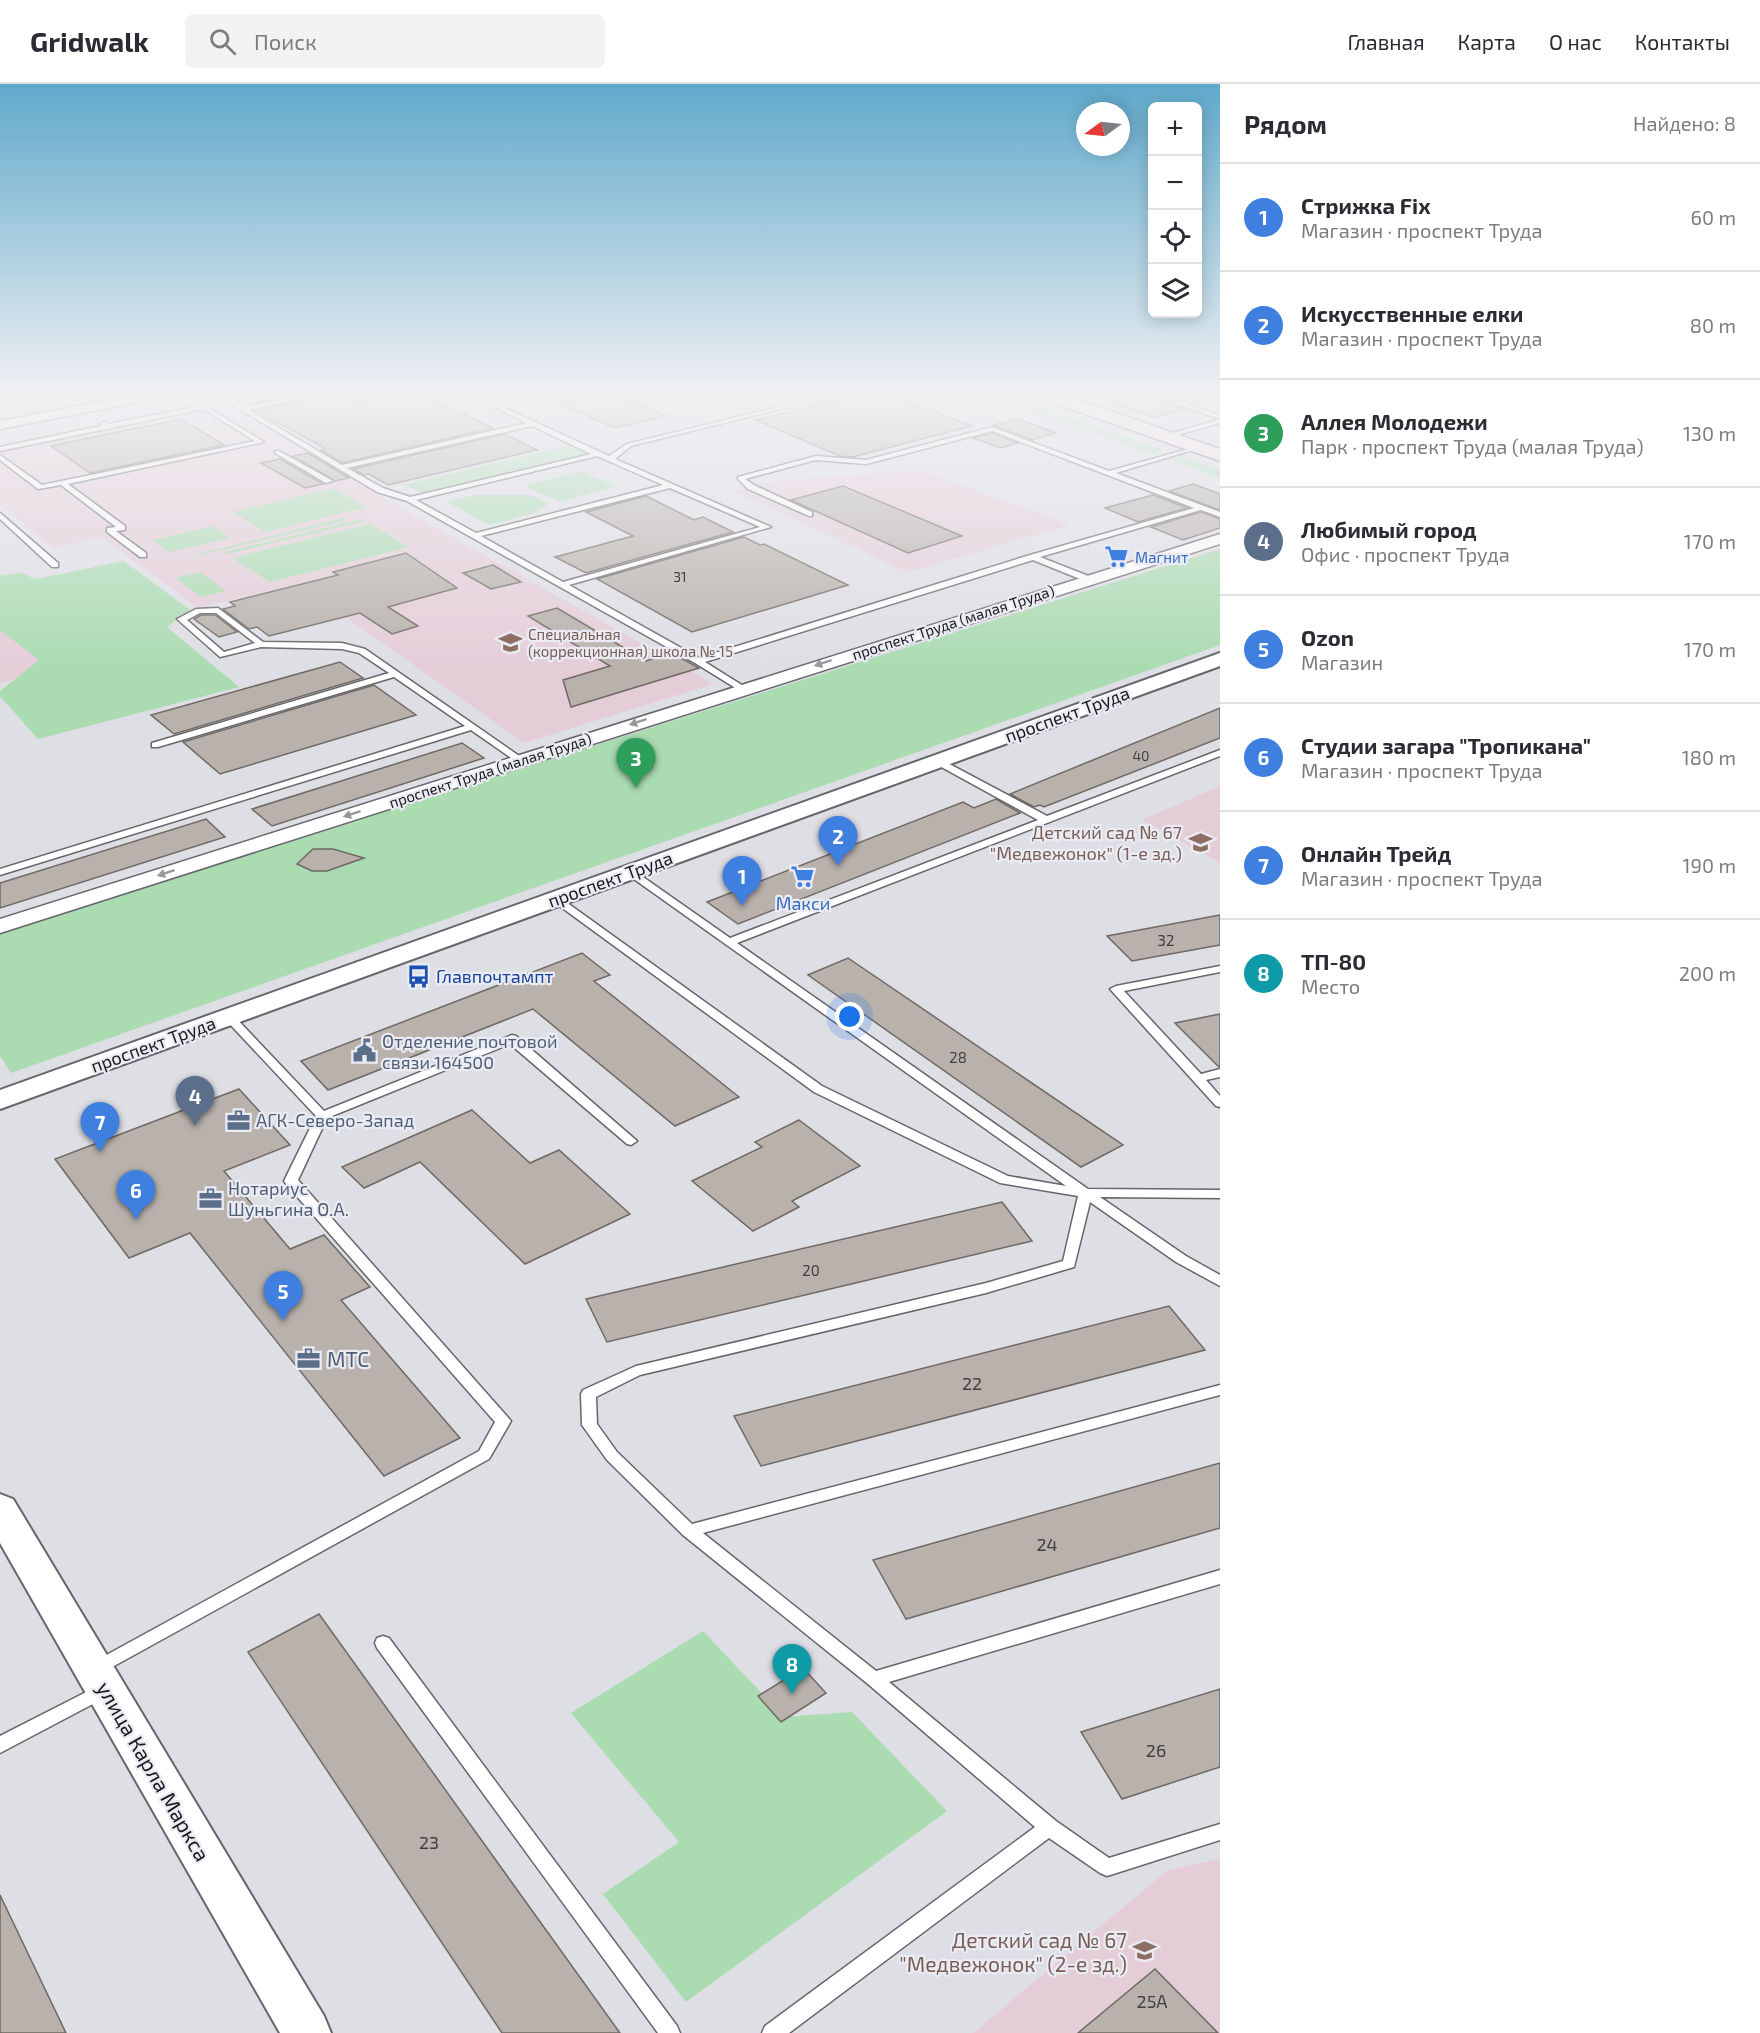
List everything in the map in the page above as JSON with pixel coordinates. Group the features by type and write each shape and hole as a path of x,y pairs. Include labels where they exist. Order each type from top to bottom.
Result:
{"street":[{"name":"проспект Труда (малая Труда)","path":"0,926 1220,539"},
{"name":"проспект Труда","path":"0,1100 937,761 1217,663"},
{"name":"улица Карла Маркса","path":"0,1509 306,2033"}],"lane":[{"path":"67,487 122,528 110,530 143,555"},
{"path":"375,487 410,499 698,661 742,689"},
{"path":"410,499 460,487"},
{"path":"476,536 664,487"},
{"path":"563,584 767,527 675,487"},
{"path":"751,487 809,514"},
{"path":"1146,487 1220,515"},
{"path":"698,661 1033,557 1202,508"},
{"path":"0,515 54,565"},
{"path":"1033,557 1088,579"},
{"path":"261,644 218,610 199,611 181,619 223,655 261,644 342,646 363,651 520,760"},
{"path":"155,745 396,674"},
{"path":"0,872 471,727"},
{"path":"729,942 1220,753"},
{"path":"937,761 1046,820"},
{"path":"629,872 1180,1259 1220,1281"},
{"path":"555,899 818,1089 1005,1180 1085,1193 1220,1194"},
{"path":"1220,969 1116,988 1220,1103"},
{"path":"229,1017 322,1116"},
{"path":"0,1745 100,1679 484,1455 503,1422 291,1181 322,1116 512,1039 631,1141"},
{"path":"1197,1078 1220,1073"},
{"path":"1085,1193 1069,1264 986,1288 636,1371 588,1394 590,1425 612,1456 689,1531 874,1679 1049,1827 1107,1867 1220,1832"},
{"path":"689,1531 1220,1390"},
{"path":"874,1679 1220,1577"},
{"path":"382,1642 670,2033"},
{"path":"772,2033 1049,1827"}],"shaded area":[{"path":"0,487 364,487 713,684 524,743 299,584 198,608 102,537 53,548 0,504"},
{"path":"751,487 966,487 1070,525 907,572 733,491"},
{"path":"0,620 50,662 23,677 0,684"},
{"name":"Детский сад № 67 \"Медвежонок\" (1-е зд.)","path":"1220,786 1220,863 1142,820"},
{"name":"Детский сад № 67 \"Медвежонок\" (2-е зд.)","path":"1220,1859 1220,2033 973,2033 1168,1870"}],"green space":[{"path":"408,487 448,487 422,493"},
{"path":"526,487 613,487 560,502"},
{"path":"333,488 366,507 265,532 233,512"},
{"path":"475,495 530,495 549,503 535,513 489,525 447,502"},
{"path":"344,518 347,520 195,555"},
{"path":"362,519 365,521 228,554 225,552"},
{"path":"370,524 409,547 270,582 232,558"},
{"path":"213,526 230,538 169,552 153,540"},
{"path":"1220,549 1220,645 11,1073 0,1056 0,932"},
{"path":"124,561 190,610 167,627 239,687 38,739 0,696 0,691 39,660 0,630 0,576 21,573 36,579"},
{"path":"200,572 226,591 201,597 176,578"},
{"path":"703,1631 784,1717 852,1712 947,1811 686,2002 603,1894 679,1842 571,1713"}],"building":[{"path":"845,487 962,536 908,553 791,500"},
{"path":"1183,487 1201,487 1220,494 1220,510 1169,491"},
{"path":"1153,495 1187,508 1138,522 1105,508"},
{"path":"646,496 694,520 703,517 733,532 586,573 555,557 633,536 586,512"},
{"path":"1201,512 1220,519 1220,528 1183,540 1151,527"},
{"path":"744,537 760,545 764,544 848,585 692,632 597,579"},
{"path":"406,553 457,588 388,607 418,626 392,634 360,613 269,636 257,627 249,629 223,609 235,606 230,602 338,575 333,572"},
{"path":"493,565 521,582 491,589 463,573"},
{"path":"557,608 646,661 672,653 699,668 571,707 563,680 610,666 528,616"},
{"path":"201,615 215,615 237,632 219,637 194,619"},
{"path":"340,662 363,678 174,734 151,715"},
{"path":"374,685 416,715 220,774 183,742"},
{"path":"1220,708 1220,738 1044,807 1040,805 1034,807 1010,794"},
{"path":"462,743 484,758 272,826 252,809"},
{"path":"996,799 1020,813 738,924 707,902 963,802 974,808"},
{"path":"206,819 225,837 0,908 0,883"},
{"path":"313,849 333,849 364,858 327,871 312,871 297,864"},
{"path":"1220,915 1220,945 1132,961 1107,936"},
{"path":"582,953 610,975 594,981 739,1097 675,1126 533,1009 328,1090 301,1061"},
{"path":"848,958 1123,1145 1081,1167 808,975"},
{"path":"1220,1014 1220,1067 1219,1067 1175,1023"},
{"path":"239,1089 290,1145 224,1171 290,1249 324,1235 370,1287 341,1300 460,1438 384,1476 190,1233 129,1258 55,1159"},
{"path":"472,1110 530,1163 559,1150 630,1214 525,1264 420,1162 364,1188 342,1167"},
{"path":"799,1120 860,1166 792,1201 799,1207 753,1231 692,1181 762,1147 755,1142"},
{"path":"1002,1202 1032,1241 607,1342 586,1299"},
{"path":"1169,1306 1205,1350 761,1466 734,1416"},
{"path":"1220,1463 1220,1528 906,1619 873,1560"},
{"path":"319,1614 620,2033 502,2033 248,1652"},
{"path":"803,1668 826,1693 781,1722 758,1696"},
{"path":"1220,1689 1220,1767 1122,1799 1081,1732"},
{"path":"0,1895 66,2033 0,2033"},
{"path":"1155,1969 1218,2033 1078,2033"}],"place":[{"name":"Магнит","path":"1117,557"},
{"name":"Специальная (коррекционная) школа № 15","path":"510,643"},
{"name":"Аллея Молодежи","path":"636,788"},
{"name":"Детский сад № 67 \"Медвежонок\" (1-е зд.)","path":"1200,842"},
{"name":"Искусственные елки","path":"838,866"},
{"name":"Макси","path":"803,877"},
{"name":"Стрижка Fix","path":"742,906"},
{"name":"Главпочтампт","path":"418,976"},
{"name":"Отделение почтовой связи 164500","path":"364,1051"},
{"name":"АГК-Северо-Запад","path":"238,1120"},
{"name":"Любимый город","path":"195,1126"},
{"name":"Онлайн Трейд","path":"100,1152"},
{"name":"Нотариус Шуньгина О.А.","path":"210,1198"},
{"name":"Студии загара \"Тропикана\"","path":"136,1220"},
{"name":"Ozon","path":"283,1321"},
{"name":"МТС","path":"309,1358"},
{"name":"ТП-80","path":"792,1694"},
{"name":"Детский сад № 67 \"Медвежонок\" (2-е зд.)","path":"1145,1951"}]}
